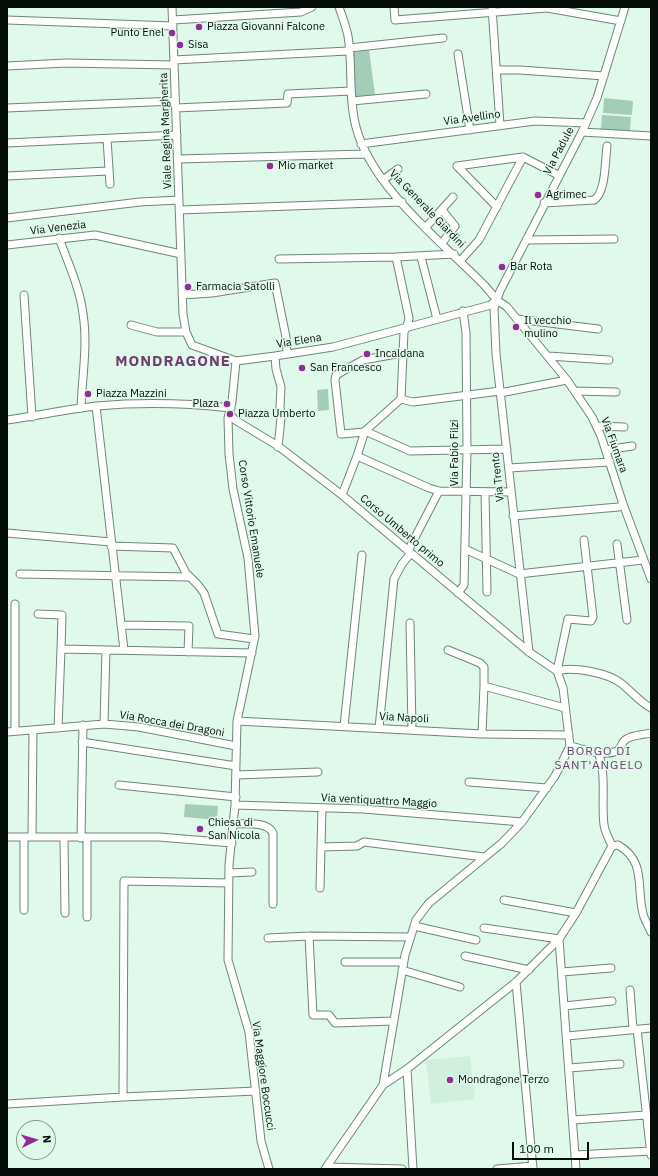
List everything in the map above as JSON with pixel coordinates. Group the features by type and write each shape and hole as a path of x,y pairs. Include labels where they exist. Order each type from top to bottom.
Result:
{"street":[{"name":"Viale Regina Margherita","path":"172,7 181,254"},
{"path":"7,20 173,23 301,12 312,7"},
{"name":"Via Generale Giardini","path":"339,7 348,35 352,101 361,144 365,154 383,180 402,202 454,254 496,300"},
{"path":"394,7 395,20 492,9 547,8 583,10 621,21"},
{"name":"Via Padule","path":"496,300 558,175 586,123 601,88 625,7"},
{"path":"492,9 500,125"},
{"path":"7,66 66,63 174,63 349,50 443,38"},
{"path":"458,54 470,130"},
{"path":"497,70 520,70 604,76"},
{"path":"7,108 287,103 288,94 351,92"},
{"path":"352,101 426,94"},
{"name":"Via Avellino","path":"361,144 535,121 586,123"},
{"path":"582,132 651,136"},
{"path":"7,144 177,135"},
{"path":"107,139 110,184"},
{"path":"544,203 594,200 597,198 602,191 606,146"},
{"path":"178,159 365,154"},
{"path":"497,207 457,166 523,157 558,175"},
{"path":"460,261 479,240 523,157"},
{"path":"383,180 398,169"},
{"path":"7,176 108,171"},
{"path":"426,227 453,197"},
{"path":"7,218 140,202 179,200"},
{"path":"179,210 402,202"},
{"path":"442,210 455,226 442,243"},
{"name":"Via Venezia","path":"7,245 88,235 105,236 181,254"},
{"path":"60,238 77,288 83,314 85,340 81,408"},
{"path":"526,240 614,239"},
{"path":"131,325 157,332 186,332 182,295 181,254"},
{"path":"279,259 421,257 454,254"},
{"path":"342,495 365,432 401,399 404,332 409,318 396,257"},
{"path":"421,257 437,319"},
{"path":"182,295 212,293 275,283 286,337 287,354"},
{"path":"24,295 32,417"},
{"name":"Via Elena","path":"186,332 192,345 236,361 333,347 463,311 491,305 496,300"},
{"name":"Via Fiumara","path":"496,300 507,307 548,356 576,392 597,426 623,504 651,579"},
{"name":"Via Trento","path":"496,300 494,308 496,354 512,492 519,574 529,652"},
{"name":"Via Fabio Filzi","path":"458,593 464,585 467,450 466,333 463,311"},
{"path":"516,319 598,329"},
{"path":"402,353 363,360 336,375 341,434 365,432 410,452 506,449"},
{"path":"275,356 281,387 281,418 278,447"},
{"path":"548,356 609,360"},
{"name":"Corso Vittorio Emanuele","path":"236,361 228,430 231,474 248,558 254,639 238,721 236,776"},
{"path":"401,399 412,402 466,396 500,392 567,380"},
{"path":"576,392 616,392"},
{"path":"7,420 96,406 147,403 191,404 230,411"},
{"path":"96,406 124,650"},
{"name":"Corso Umberto primo","path":"230,411 235,420 278,447 342,495 529,652 557,671"},
{"path":"597,426 624,427"},
{"path":"606,450 632,446"},
{"path":"357,456 439,491 512,492"},
{"path":"509,468 610,462"},
{"path":"379,728 394,579 439,491"},
{"path":"485,492 487,592"},
{"path":"513,516 619,507 623,504"},
{"path":"7,533 111,544 173,548 189,576 198,584 204,593 218,634 254,639"},
{"path":"384,1085 403,966 416,920 429,903 502,842 522,822 559,770 570,746 563,688 557,671 568,619 593,620 584,540"},
{"path":"617,544 627,620"},
{"path":"465,549 519,574 643,560"},
{"path":"344,726 362,555"},
{"path":"20,574 189,576"},
{"path":"15,604 15,731"},
{"path":"38,614 62,615 58,728"},
{"path":"410,623 412,730"},
{"path":"121,625 189,626 188,652"},
{"path":"61,649 252,653"},
{"path":"104,724 106,650"},
{"path":"448,650 480,663 484,667 482,734"},
{"path":"557,671 564,669 603,674 621,683 651,708"},
{"path":"484,686 565,708"},
{"name":"Via Napoli","path":"238,721 482,734 569,735"},
{"name":"Via Rocca dei Dragoni","path":"7,732 104,724 144,728 236,746"},
{"path":"83,725 82,742 87,917"},
{"path":"32,837 33,730"},
{"path":"570,746 598,752 618,751 624,740 630,737 651,733"},
{"path":"82,742 236,766"},
{"path":"326,1168 384,1085 407,1069 516,982 559,939 576,913 612,846 604,825 604,788 598,752"},
{"path":"236,776 318,772"},
{"name":"Via Maggiore Boccucci","path":"236,776 236,797 229,873 228,960 249,1032 261,1141 269,1169"},
{"path":"469,782 547,788"},
{"path":"119,785 236,797"},
{"name":"Via ventiquattro Maggio","path":"235,805 418,813 522,822"},
{"path":"320,888 322,808"},
{"path":"234,824 261,824 272,830 273,904"},
{"path":"7,836 64,838 159,837 232,843"},
{"path":"24,837 24,910"},
{"path":"64,838 65,913"},
{"path":"321,847 357,846 364,842 484,857"},
{"path":"612,846 618,845 628,851 633,857 638,870 644,917 651,932"},
{"path":"229,873 252,872"},
{"path":"123,1097 124,881 229,883"},
{"path":"504,900 576,913"},
{"path":"414,926 476,940"},
{"path":"484,928 559,939"},
{"path":"268,938 309,936 410,937"},
{"path":"309,936 313,1016 329,1015 335,1023 394,1021"},
{"path":"559,939 576,1169"},
{"path":"465,956 529,970"},
{"path":"345,962 403,966 460,987"},
{"path":"562,972 611,968"},
{"path":"497,1169 533,1167 516,982"},
{"path":"630,990 651,1156"},
{"path":"564,1006 612,1001"},
{"path":"567,1036 651,1028"},
{"path":"569,1068 620,1064"},
{"path":"407,1069 413,1169"},
{"path":"7,1104 256,1091"},
{"path":"573,1120 646,1115"},
{"path":"575,1155 651,1151"},
{"path":"326,1168 402,1169"}],"shaded area":[{"path":"369,50 375,95 354,97 352,52"},
{"path":"604,98 633,101 632,115 603,113"},
{"path":"602,115 631,117 630,131 601,129"},
{"path":"328,389 329,410 318,411 317,390"},
{"path":"185,804 218,806 217,820 184,817"},
{"name":"Mondragone Terzo","path":"470,1056 475,1099 431,1104 426,1060"}],"place":[{"name":"Piazza Giovanni Falcone","path":"199,27"},
{"name":"Punto Enel","path":"172,33"},
{"name":"Sisa","path":"180,45"},
{"name":"Mio market","path":"270,166"},
{"name":"Agrimec","path":"538,195"},
{"name":"Bar Rota","path":"502,267"},
{"name":"Farmacia Satolli","path":"188,287"},
{"name":"Il vecchio mulino","path":"516,327"},
{"name":"Incaldana","path":"367,354"},
{"name":"San Francesco","path":"302,368"},
{"name":"Piazza Mazzini","path":"88,394"},
{"name":"Plaza","path":"227,404"},
{"name":"Piazza Umberto","path":"230,414"},
{"name":"Chiesa di San Nicola","path":"200,829"},
{"name":"Mondragone Terzo","path":"450,1080"}],"district":[{"name":"MONDRAGONE","path":"173,362"},
{"name":"BORGO DI SANT'ANGELO","path":"599,759"}]}
